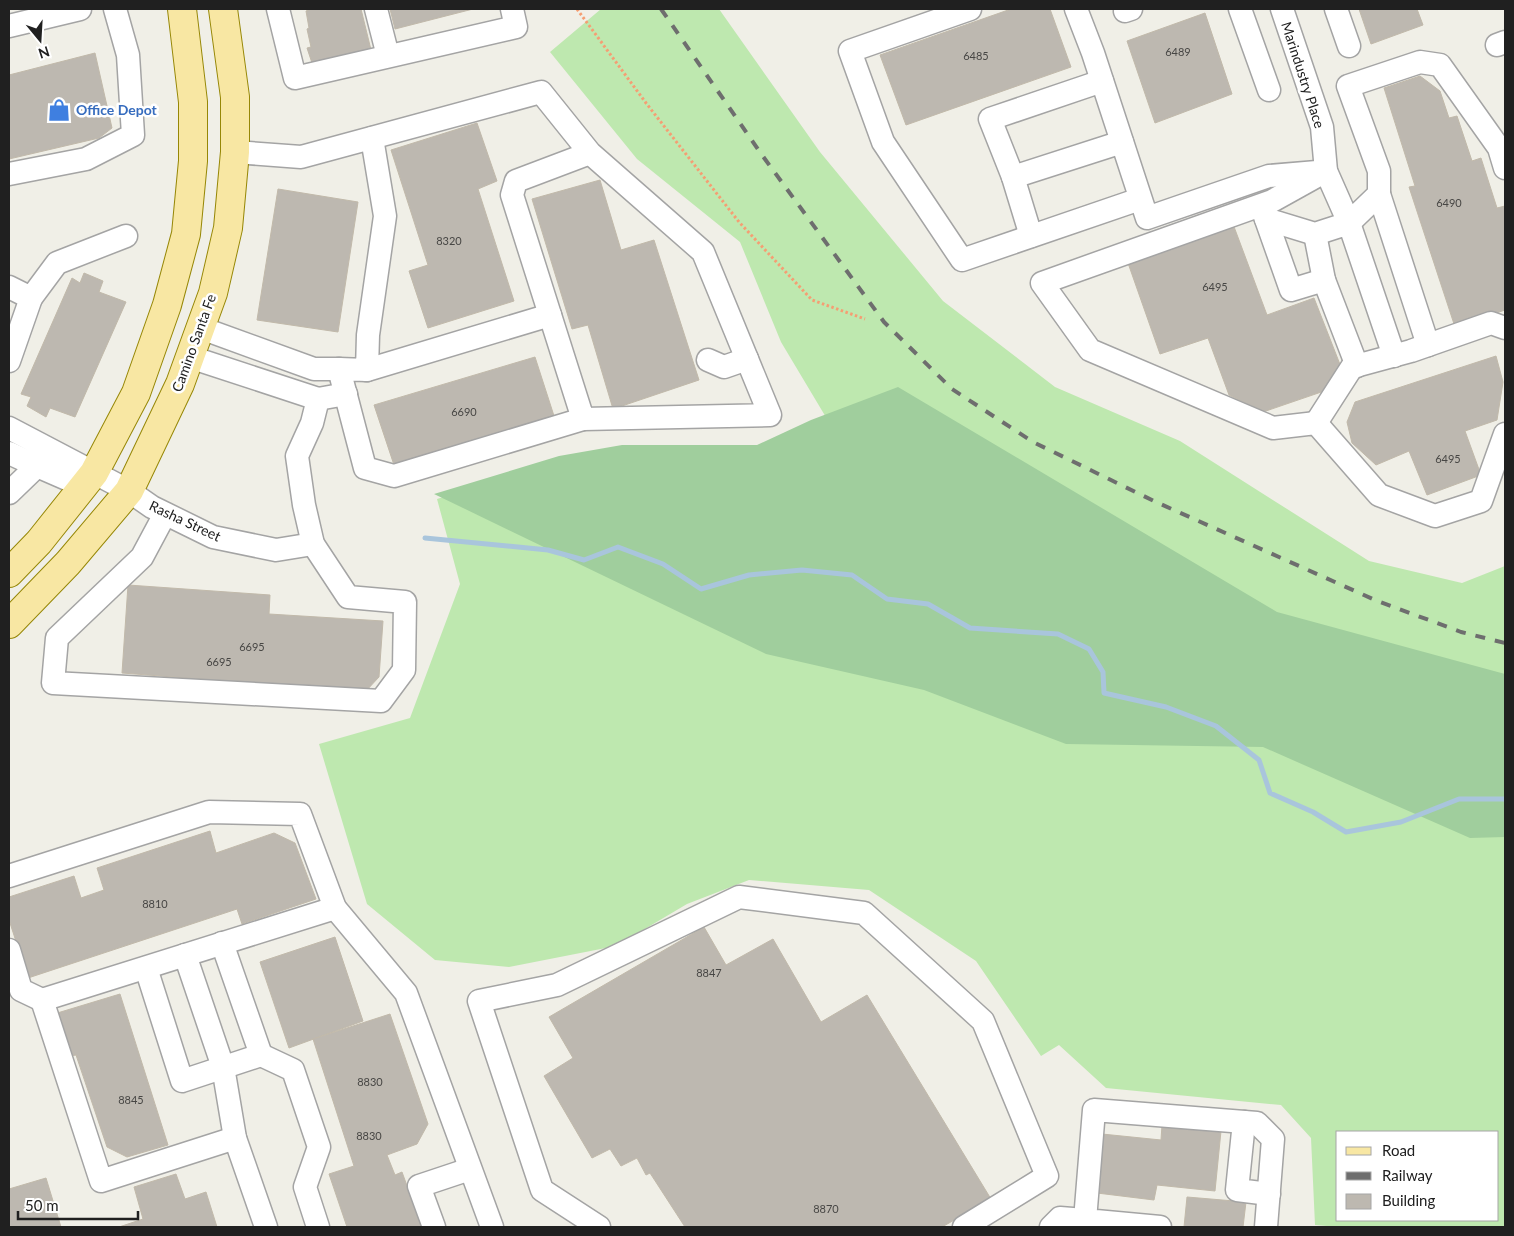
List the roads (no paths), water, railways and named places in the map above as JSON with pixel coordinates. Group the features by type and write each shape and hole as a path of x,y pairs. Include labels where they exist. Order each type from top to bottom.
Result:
{"main road":[{"path":"9,573 39,542 88,479 136,393 168,305 186,234 193,161 193,102 182,9"},
{"name":"Camino Santa Fe","path":"9,624 68,563 129,491 180,384 213,293 228,228 235,152 235,97 223,9"}],"street":[{"path":"9,26 80,9"},
{"path":"9,174 86,159 132,135 128,55 115,9"},
{"path":"278,9 295,78 516,27 512,9"},
{"path":"376,9 388,56"},
{"path":"970,9 850,51 883,142 962,260 1140,199"},
{"path":"1076,9 1147,218 1269,176 1326,171"},
{"path":"1240,9 1269,90"},
{"name":"Marindustry Place","path":"1282,9 1322,127 1326,171 1349,223 1394,356"},
{"path":"1336,9 1349,46"},
{"path":"1428,345 1379,194 1379,171 1348,86 1420,62 1440,65 1499,148 1505,168"},
{"path":"1031,236 1013,177 990,120 1102,81"},
{"path":"235,152 301,157 541,92 590,153 703,252 770,415 582,419 394,476 365,468 339,369"},
{"path":"367,370 368,335 386,216 372,138"},
{"path":"1013,177 1122,142"},
{"path":"582,419 512,195 516,181 590,153"},
{"path":"1316,423 1273,428 1090,350 1042,283 1264,212 1272,201 1326,171"},
{"path":"1264,212 1315,234 1349,223 1379,194"},
{"path":"1264,212 1291,290 1324,280"},
{"path":"1315,234 1324,280 1356,366"},
{"path":"9,361 31,298 57,263 126,236"},
{"path":"9,287 31,298"},
{"path":"200,328 314,370 367,370 550,315"},
{"path":"1316,423 1352,367 1394,356 1491,323 1505,328"},
{"path":"190,357 318,399 346,394"},
{"path":"708,360 724,367 747,359"},
{"path":"166,514 142,556 57,638 53,683 382,702 404,670 405,602 348,598 312,544 297,456 312,423 318,399"},
{"path":"1316,423 1379,495 1435,516 1481,501 1505,434"},
{"path":"9,428 88,479"},
{"path":"9,453 37,466 88,479"},
{"path":"9,493 37,466"},
{"name":"Rasha Street","path":"88,479 129,491 152,507 213,537 276,550 312,544"},
{"path":"9,876 209,812 300,814 335,908 406,993 492,1227"},
{"path":"599,1227 542,1190 479,1001 557,984 739,897 864,913 983,1021 1047,1176 964,1227"},
{"path":"9,950 21,990 42,1000 335,908"},
{"path":"222,944 261,1055"},
{"path":"185,955 223,1068 236,1138 266,1227"},
{"path":"146,968 182,1081 261,1055 293,1070 319,1147 305,1187 318,1227"},
{"path":"42,1000 101,1181 236,1138"},
{"path":"1085,1220 1094,1110 1257,1123 1273,1139 1266,1227"},
{"path":"1244,1122 1237,1190 1269,1194"},
{"path":"434,1227 420,1186 470,1168"},
{"path":"1051,1227 1060,1218 1160,1227"}],"waterway":[{"path":"425,538 548,550 584,560 618,547 663,564 701,589 749,575 802,570 852,575 887,599 928,604 970,628 1058,634 1089,649 1103,672 1104,693 1166,707 1216,726 1259,760 1270,793 1313,812 1346,832 1401,822 1459,799 1505,799"}],"railway":[{"path":"661,9 762,155 884,322 952,389 1033,442 1156,502 1375,600 1461,632 1505,643"}],"place":[{"name":"Office Depot","path":"59,110"}]}
